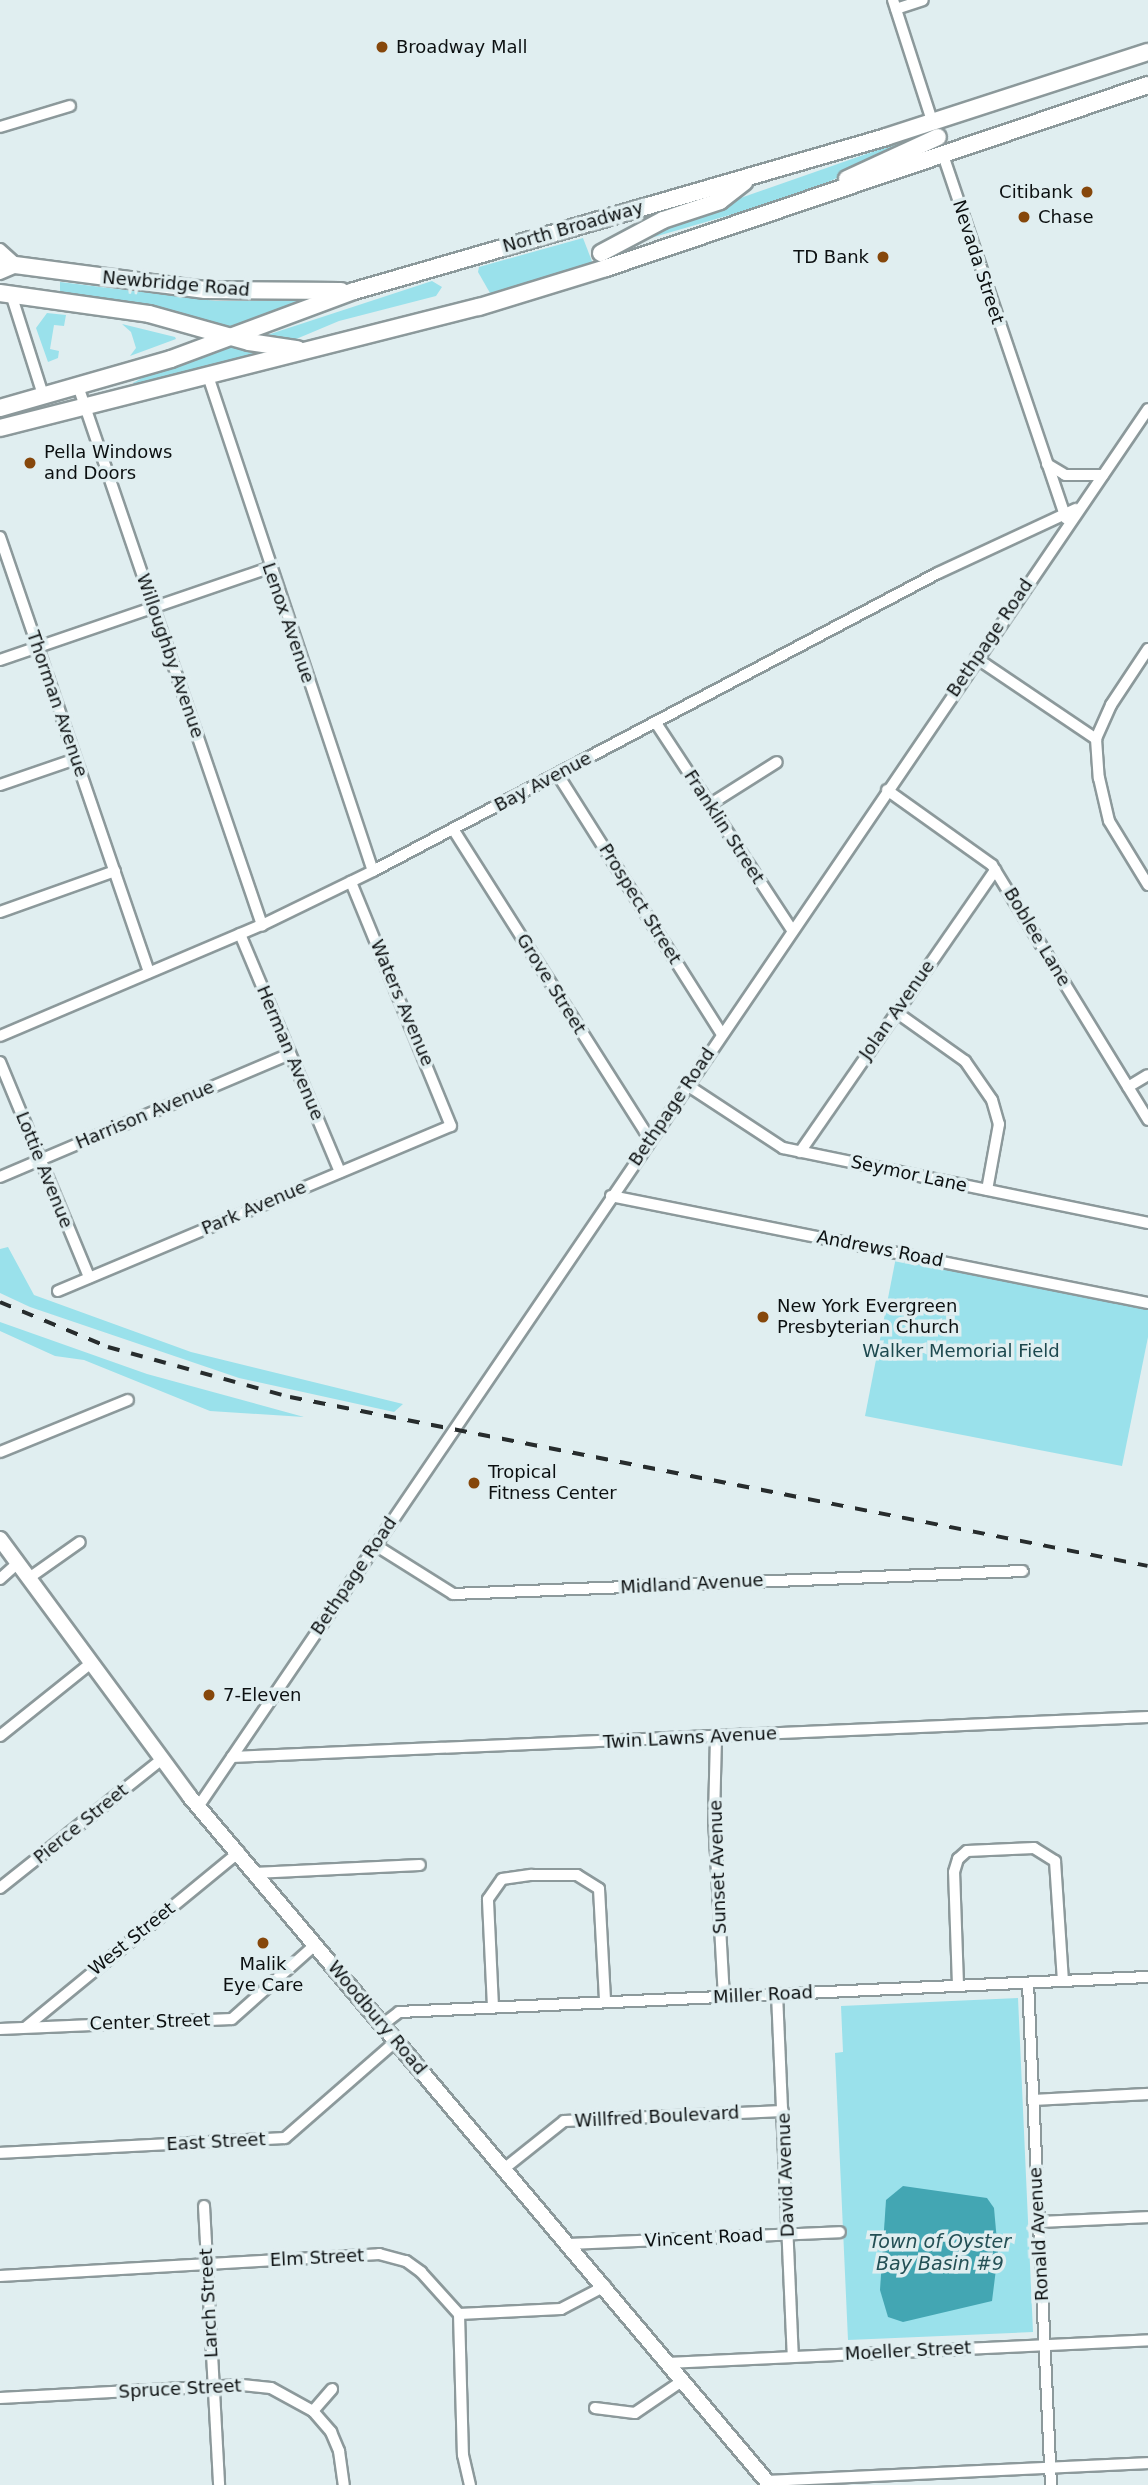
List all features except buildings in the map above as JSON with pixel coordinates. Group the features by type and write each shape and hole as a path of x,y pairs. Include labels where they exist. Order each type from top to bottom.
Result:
{"main road":[{"name":"North Broadway","path":"0,408 78,386 354,291 751,176 1148,52"},
{"path":"0,428 207,373 258,364 303,349 479,307 802,203 1148,85"},
{"path":"802,203 937,137"},
{"path":"601,253 663,220 720,201 751,176"},
{"name":"Newbridge Road","path":"0,263 205,290 354,291"},
{"name":"Newbridge Road","path":"6,293 149,314 228,336 303,349"},
{"name":"Woodbury Road","path":"0,1539 198,1807 239,1852 382,2025 605,2286 768,2483"}],"street":[{"path":"894,5 923,0"},
{"name":"Nevada Street","path":"894,5 1066,518"},
{"path":"0,127 70,106"},
{"path":"0,249 19,266 0,274"},
{"path":"6,293 43,396"},
{"name":"Lenox Avenue","path":"207,373 269,568 373,871"},
{"name":"Willoughby Avenue","path":"78,386 262,925"},
{"path":"1047,464 1065,475 1103,475 1148,409"},
{"name":"Bay Avenue","path":"0,1036 262,925 373,871 938,573 1066,518 1103,475"},
{"name":"Bethpage Road","path":"198,1807 976,658 1066,518"},
{"name":"Thorman Avenue","path":"0,537 149,972"},
{"path":"0,660 269,568"},
{"path":"1148,649 1111,705 1096,739 1099,778 1109,821 1148,884"},
{"path":"976,658 1096,739"},
{"name":"Franklin Street","path":"656,723 792,930"},
{"path":"0,785 76,759"},
{"path":"709,805 777,762"},
{"name":"Prospect Street","path":"558,775 722,1034"},
{"name":"Boblee Lane","path":"887,790 970,846 995,870 1148,1120"},
{"name":"Grove Street","path":"453,829 650,1140"},
{"name":"Jolan Avenue","path":"800,1152 995,870"},
{"path":"0,912 115,871"},
{"name":"Waters Avenue","path":"351,882 451,1126"},
{"name":"Herman Avenue","path":"240,934 340,1172"},
{"path":"896,1012 965,1060 992,1100 999,1124 987,1190"},
{"name":"Harrison Avenue","path":"0,1177 290,1054"},
{"name":"Lottie Avenue","path":"0,1062 89,1277"},
{"path":"1128,1087 1148,1075"},
{"name":"Seymor Lane","path":"687,1085 783,1148 1148,1223"},
{"name":"Park Avenue","path":"58,1291 451,1126"},
{"name":"Andrews Road","path":"611,1196 1148,1303"},
{"path":"0,1451 128,1400"},
{"path":"29,1578 80,1542"},
{"name":"Midland Avenue","path":"375,1545 453,1594 1023,1572"},
{"path":"0,1579 18,1563"},
{"path":"0,1736 91,1663"},
{"name":"Twin Lawns Avenue","path":"232,1757 1148,1717"},
{"name":"Sunset Avenue","path":"716,1737 714,1819 724,1996"},
{"name":"Pierce Street","path":"0,1888 162,1759"},
{"path":"958,1985 954,1872 958,1859 967,1851 1034,1848 1055,1861 1063,1981"},
{"name":"West Street","path":"26,2027 239,1852"},
{"path":"254,1873 420,1866"},
{"path":"494,2007 488,1899 502,1879 532,1875 577,1875 598,1889 605,2001"},
{"name":"Center Street","path":"0,2029 232,2019 315,1945"},
{"name":"Miller Road","path":"382,2025 399,2012 1148,1977"},
{"name":"Ronald Avenue","path":"1028,1983 1051,2485"},
{"name":"David Avenue","path":"778,1994 793,2357"},
{"name":"East Street","path":"0,2153 285,2138 396,2040"},
{"path":"1033,2100 1148,2094"},
{"name":"Willfred Boulevard","path":"505,2168 564,2121 783,2111"},
{"name":"Larch Street","path":"204,2206 219,2485"},
{"path":"1039,2222 1148,2217"},
{"name":"Vincent Road","path":"568,2244 840,2232"},
{"name":"Elm Street","path":"0,2276 393,2256 421,2272 458,2314"},
{"path":"470,2485 463,2455 458,2314 561,2309 605,2286"},
{"name":"Moeller Street","path":"667,2363 1148,2340"},
{"path":"595,2408 635,2413 682,2381"},
{"name":"Spruce Street","path":"0,2399 214,2387 271,2388 313,2411 339,2451 344,2485"},
{"path":"313,2411 332,2389"},
{"path":"768,2483 1148,2463"}],"green space":[{"path":"912,138 913,143 802,194 637,242 675,221"},
{"path":"583,238 593,264 490,293 478,272 479,267"},
{"path":"432,281 442,287 436,296 339,321 289,342 258,338"},
{"path":"60,282 216,301 299,301 300,306 230,332 137,305 60,292"},
{"path":"47,313 66,315 64,326 54,325 50,349 59,351 58,358 48,362 36,328"},
{"path":"122,324 176,339 130,356 136,348 131,332"},
{"path":"230,345 259,356 134,387 133,383 160,368"},
{"path":"8,1247 34,1295 191,1352 403,1404 394,1412 239,1378 30,1307 0,1293 0,1249"},
{"name":"Walker Memorial Field","path":"897,1252 1148,1310 1148,1337 1122,1466 865,1416"},
{"path":"0,1322 147,1374 304,1417 210,1411 84,1360 55,1356 0,1331"},
{"path":"1018,1998 1033,2332 848,2340 835,2053 843,2052 841,2006"}],"water":[{"name":"Town of Oyster Bay Basin #9","path":"903,2186 987,2198 994,2208 998,2253 992,2301 903,2322 888,2317 880,2290 886,2200"}],"railway":[{"path":"0,1302 108,1347 290,1397 1148,1566"}],"place":[{"name":"Broadway Mall","path":"382,47"},
{"name":"Citibank","path":"1087,192"},
{"name":"Chase","path":"1024,217"},
{"name":"TD Bank","path":"883,257"},
{"name":"Pella Windows and Doors","path":"30,463"},
{"name":"New York Evergreen Presbyterian Church","path":"763,1317"},
{"name":"Tropical Fitness Center","path":"474,1483"},
{"name":"7-Eleven","path":"209,1695"},
{"name":"Malik Eye Care","path":"263,1943"}]}
